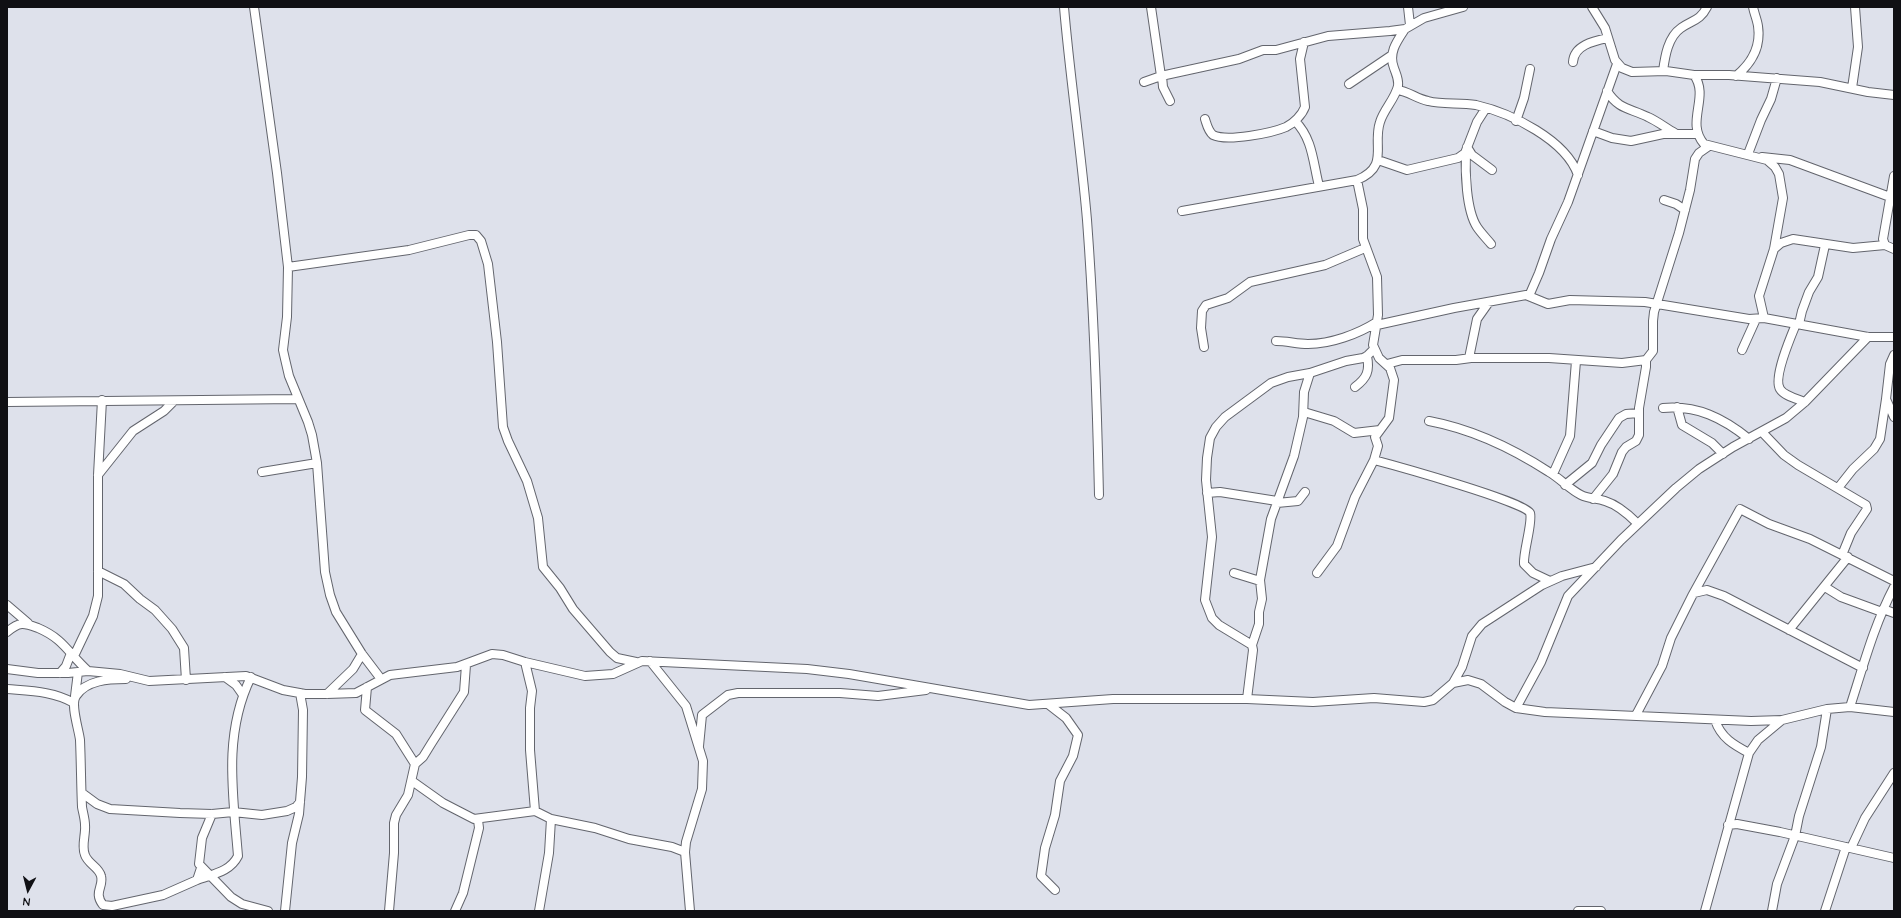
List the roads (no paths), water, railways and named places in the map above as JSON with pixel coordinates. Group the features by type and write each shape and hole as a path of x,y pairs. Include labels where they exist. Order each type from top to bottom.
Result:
{"street":[{"path":"254,7 277,173 288,267 287,317 283,350 289,376 308,422 317,463 325,572 336,612 362,654 382,678"},
{"path":"1064,7 1081,151 1090,260 1098,402 1100,495"},
{"path":"1151,7 1163,87 1170,101"},
{"path":"1182,211 1227,204 1273,194 1293,193 1319,186 1357,180 1366,176 1378,160 1379,124 1384,111 1397,90 1398,80 1392,55 1394,45 1407,27 1408,7"},
{"path":"1144,82 1161,76 1221,64 1263,50 1276,50 1328,36 1390,31 1407,27 1424,18 1463,7"},
{"path":"1593,7 1608,38 1617,64 1632,72 1663,71 1694,75 1777,78 1820,82 1868,92 1894,95"},
{"path":"1663,71 1670,41 1674,35 1681,28 1697,20 1707,7"},
{"path":"1736,76 1751,61 1756,49 1758,32 1753,7"},
{"path":"1852,88 1858,47 1855,7"},
{"path":"1573,62 1574,54 1580,48 1608,38"},
{"path":"1205,119 1209,131 1213,135 1230,138 1271,131 1287,126 1295,121 1305,107 1300,59 1304,42"},
{"path":"1349,84 1392,55"},
{"path":"1751,61 1756,73 1763,78"},
{"path":"1529,296 1578,175 1617,64"},
{"path":"1516,120 1523,102 1530,69"},
{"path":"1694,75 1699,87 1695,129 1704,144 1767,160 1775,167 1779,174 1783,189 1784,198 1774,249 1759,296 1760,318 1742,350"},
{"path":"1748,154 1761,120 1772,99 1777,78"},
{"path":"1397,90 1429,102 1466,104 1486,108 1516,120 1536,130 1560,147 1574,165 1578,175"},
{"path":"1607,92 1614,102 1620,106 1650,118 1675,133"},
{"path":"1378,160 1401,169 1412,170 1458,158 1466,149 1477,122 1486,108"},
{"path":"1295,121 1301,127 1312,149 1319,186"},
{"path":"1593,131 1612,138 1631,141 1675,133 1697,134"},
{"path":"1593,499 1613,474 1622,452 1638,439 1640,429 1639,413 1646,360 1653,351 1652,321 1685,210 1696,159 1699,152 1709,146"},
{"path":"1466,149 1492,170"},
{"path":"1466,149 1465,184 1472,214 1476,226 1491,244"},
{"path":"1756,156 1790,160 1891,196"},
{"path":"1885,245 1883,228 1891,196 1894,176"},
{"path":"1317,573 1337,546 1354,497 1374,460 1378,446 1375,437 1389,418 1393,391 1393,376 1387,364 1379,358 1374,349 1373,343 1377,324 1377,277 1365,248 1362,233 1363,208 1357,180"},
{"path":"1664,200 1676,204 1685,210"},
{"path":"288,267 409,250 469,235 476,235 481,241 488,264 497,342 503,427 508,442 527,481 534,503 541,536 544,567 574,609 610,652 617,658 636,662 650,661 807,669 938,689 1014,703 1048,704 1113,699 1247,699 1313,702 1374,698 1424,702 1433,700 1453,683 1462,667 1472,636 1482,624 1550,581 1596,567"},
{"path":"1774,249 1781,243 1790,239 1854,248 1885,245 1894,249"},
{"path":"1805,402 1783,392 1778,383 1780,369 1809,292 1818,278 1825,245"},
{"path":"1204,347 1200,328 1202,311 1206,305 1228,298 1250,282 1325,265 1365,248"},
{"path":"1276,341 1306,344 1328,341 1377,324 1489,302 1529,296 1542,303 1548,304 1570,300 1620,301 1657,304 1760,318 1868,337 1894,337"},
{"path":"1469,358 1477,319 1489,302"},
{"path":"1516,708 1541,662 1568,596 1637,523 1682,483 1723,454 1786,418 1805,402 1868,337"},
{"path":"1252,645 1219,625 1212,618 1205,600 1212,537 1206,468 1208,445 1213,432 1221,422 1271,383 1288,377 1310,374 1368,356 1374,349"},
{"path":"1838,488 1853,469 1874,449 1880,440 1890,364 1894,355"},
{"path":"1355,387 1367,374 1369,365 1368,356"},
{"path":"1387,364 1402,360 1456,360 1469,358 1549,358 1576,361 1634,363 1646,360"},
{"path":"1553,474 1570,436 1576,361"},
{"path":"1247,699 1253,650 1252,645 1259,624 1259,612 1262,599 1260,582 1271,519 1283,483 1291,465 1304,412 1304,392 1310,374"},
{"path":"7,402 298,399"},
{"path":"1886,399 1894,417"},
{"path":"60,673 72,655 96,606 98,571 98,475 102,400"},
{"path":"98,475 133,431 164,411 174,401"},
{"path":"1663,408 1677,407 1708,413 1732,426 1749,439"},
{"path":"1677,407 1682,425 1712,443 1723,454"},
{"path":"1304,412 1334,421 1354,433 1380,430"},
{"path":"1565,485 1592,463 1601,445 1619,418 1626,414 1639,413"},
{"path":"1429,421 1471,431 1493,440 1553,474 1565,485 1583,496 1605,501 1617,506 1637,523"},
{"path":"1762,432 1784,455 1798,465 1866,505 1867,509 1850,533 1845,556 1825,587 1789,630"},
{"path":"1374,460 1502,498 1526,509 1530,512 1530,523 1524,564 1533,573 1550,581"},
{"path":"262,472 317,463"},
{"path":"1207,493 1220,492 1277,502 1298,501 1305,492"},
{"path":"1636,715 1662,666 1671,638 1740,509 1769,524 1810,539 1894,581"},
{"path":"98,571 127,586 140,599 155,610 172,629 184,648 186,680"},
{"path":"1234,573 1260,582"},
{"path":"1825,587 1841,597 1894,613"},
{"path":"1850,707 1882,610 1894,587"},
{"path":"1694,593 1703,590 1713,592 1863,668"},
{"path":"7,605 28,623 60,640 88,671"},
{"path":"7,632 19,624 28,623"},
{"path":"327,694 353,669 362,654"},
{"path":"7,669 38,673 88,671 120,674 149,681 252,677 275,687 300,693 327,694 356,693 382,678 402,673 466,665 492,654 503,655 525,662 576,674 601,676 618,673 636,662"},
{"path":"650,661 686,706 703,761 702,789 686,842 685,852 690,911"},
{"path":"525,662 532,691 530,708 530,750 535,811"},
{"path":"389,911 394,853 394,823 396,815 408,795 415,764 423,757 460,700 466,682 466,665"},
{"path":"78,672 74,700 80,736 85,825 84,855 89,863 101,874 102,879 98,895 103,905 112,906 163,895 229,868 234,863 238,856 231,788 231,756 242,695 252,677"},
{"path":"224,677 236,685 242,695"},
{"path":"74,700 80,691 90,684 111,679 138,679"},
{"path":"1453,683 1468,680 1481,684 1505,702 1516,708 1560,713 1636,715 1715,720 1782,720 1827,709 1850,707 1894,712"},
{"path":"367,687 364,705 366,710 396,734 415,764"},
{"path":"7,689 49,693 74,700"},
{"path":"699,746 702,715 728,695 750,692 878,696 938,689"},
{"path":"285,911 292,843 298,822 300,802 303,710 300,693"},
{"path":"303,710 313,694"},
{"path":"1048,704 1066,718 1078,735 1073,756 1060,781 1055,815 1042,864 1041,876 1054,890"},
{"path":"1772,911 1777,884 1795,836 1801,809 1821,746 1827,709"},
{"path":"1715,720 1718,730 1723,736 1749,753"},
{"path":"1705,911 1749,753 1758,740 1782,720"},
{"path":"1825,911 1848,847 1894,773"},
{"path":"412,781 448,806 469,818 478,820 491,816 535,811 551,819 595,828 629,838 672,847 685,852"},
{"path":"82,792 97,804 110,809 212,814 233,812 251,814 273,813 287,811 296,807 300,802"},
{"path":"212,814 202,838 199,864 201,868 211,876 225,892 242,904 268,911"},
{"path":"539,911 549,853 551,819"},
{"path":"455,911 463,893 479,828 478,820"},
{"path":"1728,825 1748,826 1894,858"},
{"path":"197,880 201,868"},
{"path":"1578,911 1601,911"}]}
